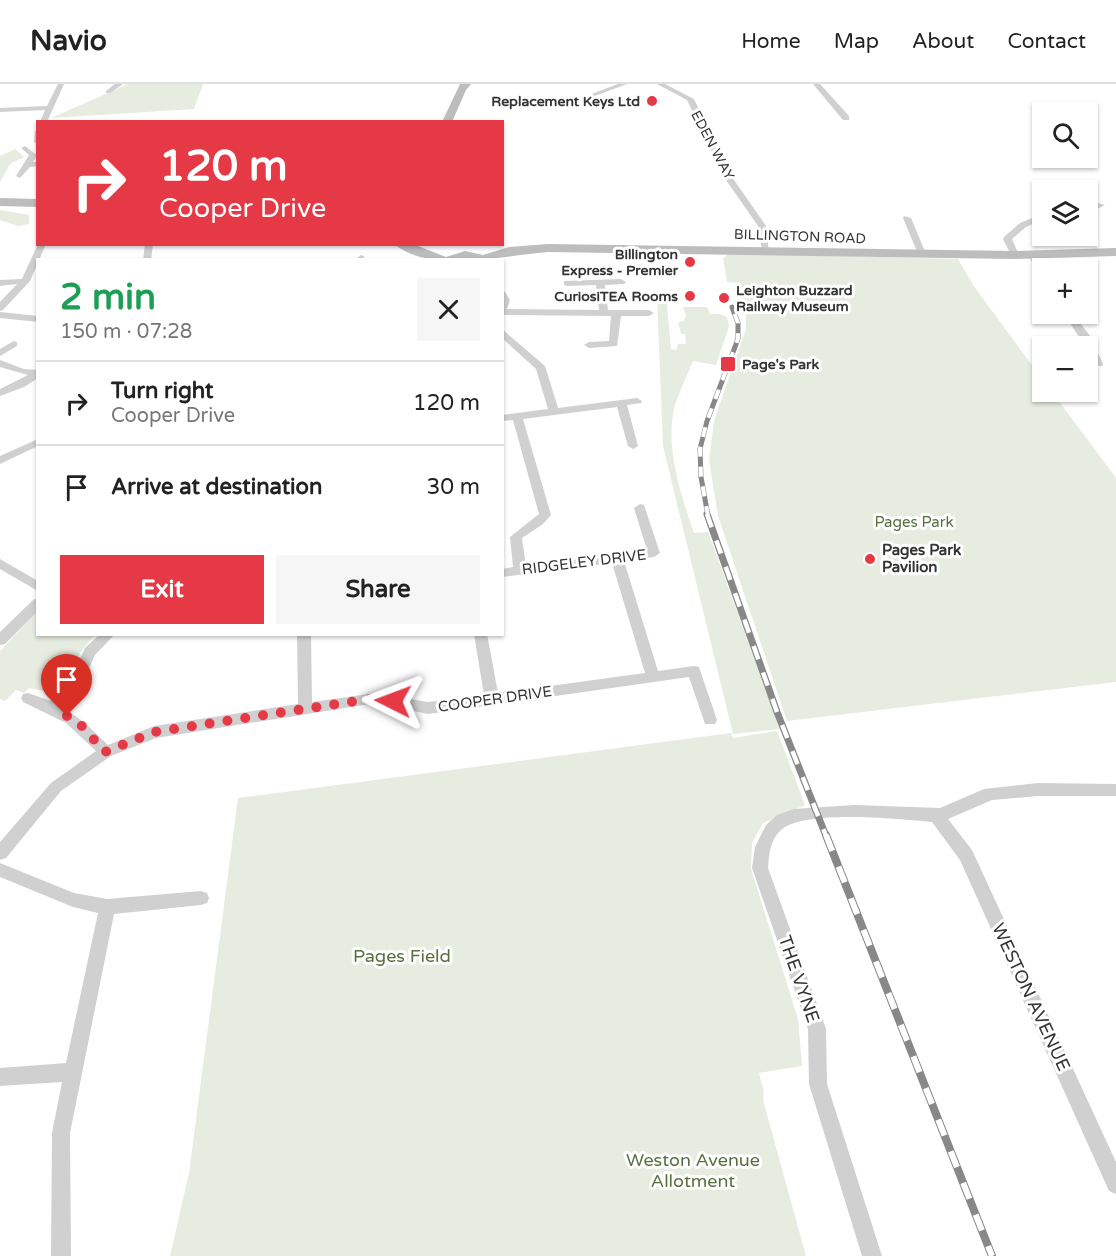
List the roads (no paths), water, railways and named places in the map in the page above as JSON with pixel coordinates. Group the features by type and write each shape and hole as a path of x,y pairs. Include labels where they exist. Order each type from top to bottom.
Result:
{"street":[{"path":"44,120 61,84"},
{"path":"108,92 120,84"},
{"path":"448,120 461,89 466,84"},
{"path":"574,102 624,84"},
{"name":"EDEN WAY","path":"660,84 690,99 728,177 762,226 766,250"},
{"path":"816,84 846,118"},
{"path":"0,110 50,108"},
{"path":"20,176 33,165 33,155 25,148"},
{"path":"0,202 36,203"},
{"path":"907,218 922,254"},
{"path":"1015,255 1007,239 1023,225 1032,221"},
{"path":"0,308 25,281 41,246"},
{"path":"405,246 437,258"},
{"name":"BILLINGTON ROAD","path":"489,258 509,251 537,248 1015,255 1116,252"},
{"name":"BILLINGTON ROAD","path":"455,258 465,255 481,258"},
{"path":"0,283 25,281"},
{"path":"567,283 621,282"},
{"path":"600,283 604,313"},
{"path":"504,311 649,313"},
{"path":"589,345 614,345 616,313"},
{"path":"0,315 36,319"},
{"path":"1076,324 1085,336"},
{"path":"504,334 541,368 554,411"},
{"path":"0,353 14,344"},
{"path":"0,363 22,372 36,373"},
{"path":"0,393 20,386 36,374"},
{"path":"504,418 637,401"},
{"path":"621,404 633,446"},
{"path":"518,416 544,515 539,522 524,529 516,537 520,571"},
{"path":"0,460 36,442"},
{"name":"RIDGELEY DRIVE","path":"504,573 654,553 640,508"},
{"path":"617,559 652,677"},
{"path":"0,564 36,586"},
{"path":"0,640 36,605"},
{"path":"54,708 75,684 90,652 108,636"},
{"path":"304,636 305,708"},
{"path":"480,636 492,700"},
{"name":"COOPER DRIVE","path":"0,853 56,787 105,752 154,732 376,698 428,708 694,671 710,720"},
{"path":"28,698 54,708 80,724 105,752"},
{"path":"936,815 990,794 1060,789 1116,790"},
{"name":"THE VYNE","path":"872,1256 818,1084 817,1029 760,868 761,848 768,831 784,819 819,813 887,810 936,815"},
{"name":"WESTON AVENUE","path":"936,815 966,855 1116,1184"},
{"path":"0,870 72,900 107,908 201,898"},
{"path":"61,1256 61,1133 71,1072 107,908"},
{"path":"0,1077 71,1072"}],"railway":[{"path":"708,516 701,477 700,449 707,421 738,339 738,323 732,307"},
{"path":"707,514 777,712 826,836"},
{"path":"826,835 992,1256"}],"place":[{"name":"Replacement Keys Ltd","path":"652,101"},
{"name":"Billington Express - Premier","path":"690,262"},
{"name":"CuriosiTEA Rooms","path":"690,296"},
{"name":"Leighton Buzzard Railway Museum","path":"724,298"},
{"name":"Page's Park","path":"728,364"},
{"name":"Pages Park Pavilion","path":"870,559"}],"park label":[{"name":"Pages Park","path":"914,522"},
{"name":"Pages Field","path":"402,956"},
{"name":"Weston Avenue Allotment","path":"693,1170"}]}
